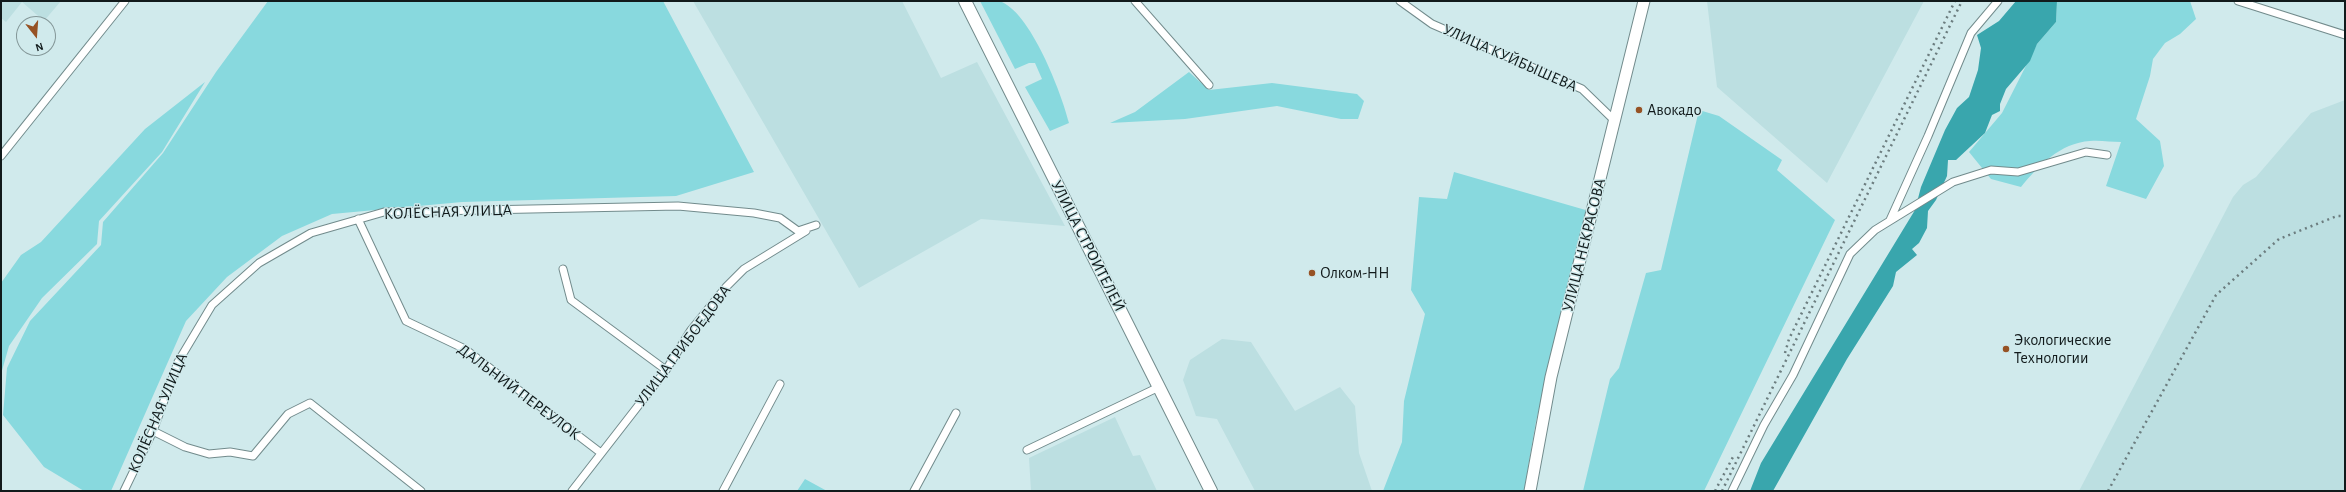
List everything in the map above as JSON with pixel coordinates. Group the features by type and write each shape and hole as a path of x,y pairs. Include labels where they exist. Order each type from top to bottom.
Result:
{"main road":[{"name":"УЛИЦА СТРОИТЕЛЕЙ","path":"965,1 1211,491"}],"street":[{"path":"2,152 125,1"},
{"path":"1135,1 1209,85"},
{"name":"УЛИЦА КУЙБЫШЕВА","path":"1400,1 1432,24 1582,89 1615,121"},
{"name":"УЛИЦА НЕКРАСОВА","path":"1530,491 1551,377 1644,1"},
{"path":"1890,220 1928,136 1971,33 1998,1"},
{"path":"2238,1 2345,35"},
{"path":"1732,491 1764,425 1793,375 1850,254 1875,230 1906,209 1953,182 1991,170 2018,172 2086,152 2107,155"},
{"name":"КОЛЁСНАЯ УЛИЦА","path":"124,491 153,431 178,362 212,306 259,263 311,233 384,212 678,206 754,213 780,218 798,231 816,225"},
{"name":"ДАЛЬНИЙ ПЕРЕУЛОК","path":"358,219 406,321 465,349 600,453"},
{"name":"УЛИЦА ГРИБОЕДОВА","path":"572,491 600,453 666,370 691,330 726,287 744,269 816,225"},
{"path":"563,270 571,300 666,370"},
{"path":"723,491 780,384"},
{"path":"1027,450 1159,387"},
{"path":"153,431 185,447 208,454 230,452 253,456 288,414 310,403 421,491"},
{"path":"914,491 956,413"}],"shaded area":[{"path":"1,1 61,1 48,16 38,16 22,2 6,22 1,18"},
{"path":"268,1 663,1 754,172 676,196 462,202 332,214 282,236 227,277 186,321 111,491 84,491 44,467 3,415 7,368 30,321 101,245 103,222 163,153 216,72"},
{"path":"693,1 902,1 941,78 977,62 1065,226 981,219 859,288"},
{"path":"980,1 999,1 1011,8 1022,20 1043,54 1052,74 1069,123 1050,131 1025,87 1042,79 1035,63 1029,63 1015,69"},
{"path":"1707,1 1924,1 1827,183 1717,87"},
{"path":"2016,1 2057,1 2056,22 2037,44 2030,61 2006,89 2000,104 2000,111 1992,115 1985,133 1956,160 1948,160 1947,176 1936,200 1928,211 1927,228 1919,243 1912,249 1917,255 1896,272 1893,286 1847,359 1773,491 1750,491 1761,463 1915,210 1921,187 1945,130 1957,108 1969,97 1978,70 1981,48 1977,35 1999,21"},
{"path":"2057,1 2190,1 2196,19 2180,34 2165,43 2153,59 2150,76 2136,119 2160,141 2164,166 2146,199 2106,186 2121,142 2090,141 2069,146 2059,151 2042,164 2021,187 1991,179 1969,152 2002,113 2037,44 2056,22"},
{"path":"1189,72 1209,90 1272,83 1357,94 1364,101 1358,119 1341,119 1277,106 1185,119 1110,123 1135,112"},
{"path":"205,82 162,152 99,221 97,244 42,298 9,346 1,374 1,283 21,255 41,242 145,129"},
{"path":"2345,100 2345,491 2079,491 2233,197 2243,185 2256,177 2311,113"},
{"path":"1699,110 1719,116 1782,160 1777,170 1835,220 1704,491 1583,491 1610,379 1619,368 1646,273 1661,270"},
{"path":"1454,172 1589,211 1536,421 1524,491 1383,491 1402,442 1404,401 1425,314 1411,290 1419,197 1447,199"},
{"path":"1222,339 1251,342 1295,411 1340,387 1355,406 1359,453 1372,491 1255,491 1217,419 1196,416 1183,380 1190,360"},
{"path":"1115,417 1133,456 1140,455 1157,491 1031,491 1029,458"},
{"path":"805,479 827,491 797,491"}],"railway":[{"path":"1785,353 1789,339 1955,1"},
{"path":"1722,491 1962,1"},
{"path":"2108,491 2216,295 2279,239 2337,216 2345,216"},
{"path":"1715,491 1733,457"}],"place":[{"name":"Авокадо","path":"1639,110"},
{"name":"Олком-НН","path":"1312,273"},
{"name":"Экологические Технологии","path":"2006,349"}]}
